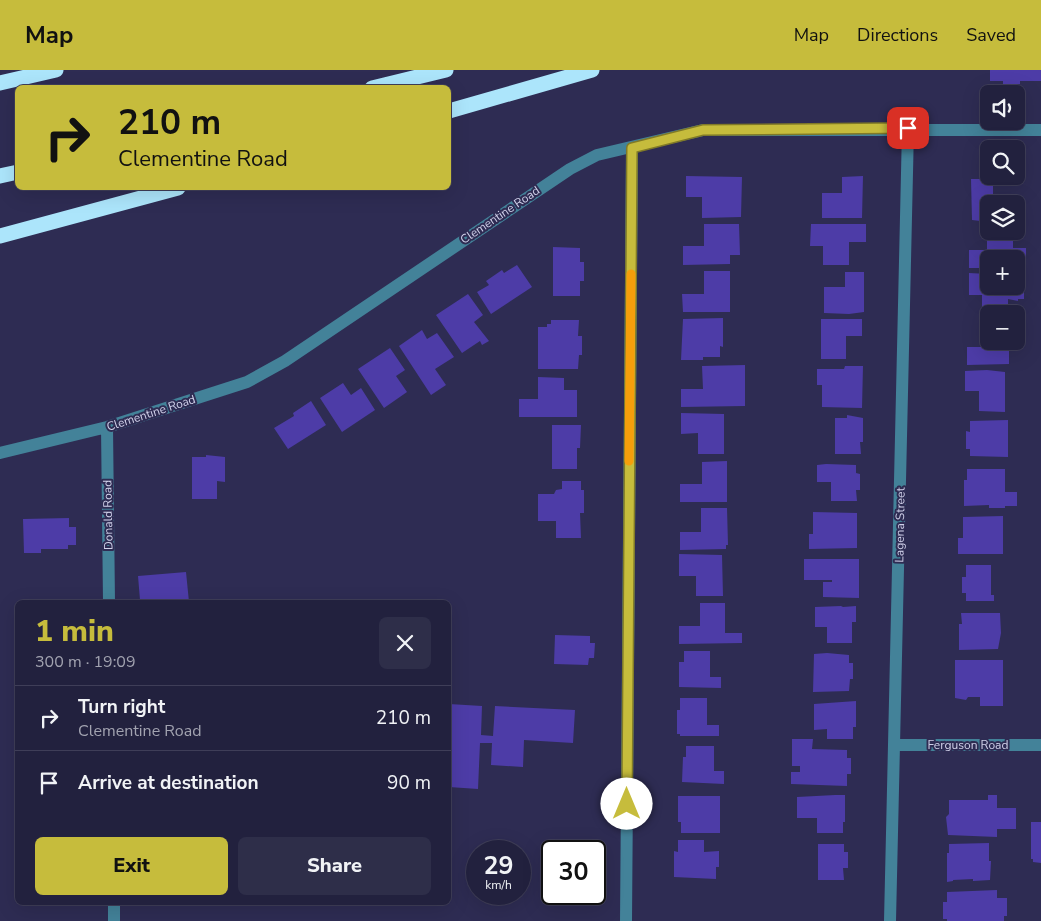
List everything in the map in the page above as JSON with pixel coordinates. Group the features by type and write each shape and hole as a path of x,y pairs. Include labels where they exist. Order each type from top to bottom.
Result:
{"highway":[{"path":"0,83 56,70"},
{"path":"384,85 446,70"},
{"path":"451,109 592,70"},
{"path":"0,176 15,173"},
{"path":"0,236 171,190"}],"street":[{"name":"Clementine Road","path":"0,453 107,427 247,382 285,361 570,169 597,155 703,130 908,128 1041,130"},
{"name":"Lagena Street","path":"890,921 908,128"},
{"path":"626,921 632,148"},
{"name":"Donald Road","path":"107,427 109,600"},
{"name":"Ferguson Road","path":"895,745 1041,745"},
{"path":"114,905 114,921"}],"building":[{"path":"990,70 1041,70 1041,81 1020,81 1020,84 1003,84 1003,81 990,81"},
{"path":"686,176 742,177 741,217 702,218 702,197 686,197"},
{"path":"863,176 862,218 822,218 822,193 842,193 842,177"},
{"path":"971,179 980,179 980,185 993,185 993,194 1012,194 980,195 980,221 972,220"},
{"path":"704,224 739,224 740,255 730,255 730,264 683,265 683,246 704,246"},
{"path":"811,224 866,224 866,242 849,242 849,265 823,265 823,246 810,246"},
{"path":"987,240 1013,240 1013,248 1026,248 1026,267 1025,250 987,250"},
{"path":"553,247 580,248 580,262 584,262 584,281 580,281 580,296 553,296"},
{"path":"969,250 980,250 980,268 969,268"},
{"path":"517,265 532,287 491,314 477,292 489,285 486,281 502,270 504,273"},
{"path":"704,271 730,271 730,312 683,312 682,294 704,294"},
{"path":"845,272 864,272 864,312 849,314 824,313 824,287 845,287"},
{"path":"969,273 980,274 980,295 969,295"},
{"path":"468,294 483,315 474,322 489,341 482,345 480,341 462,353 436,315"},
{"path":"982,295 1024,295 1024,299 1018,299 1018,301 1008,299 1008,305 982,305"},
{"path":"723,318 723,347 720,346 720,357 703,357 703,360 681,360 683,319"},
{"path":"821,319 862,319 862,336 846,336 846,359 821,359"},
{"path":"551,320 579,320 578,336 582,336 582,355 579,355 578,369 538,369 538,327 547,327 547,324 551,324"},
{"path":"422,330 427,339 437,333 454,357 435,369 446,385 431,395 399,346"},
{"path":"967,347 980,347 980,350 1009,350 1009,364 967,365"},
{"path":"390,348 405,370 396,376 407,392 384,408 358,369"},
{"path":"745,365 745,406 681,407 681,389 703,389 702,366"},
{"path":"845,366 863,366 862,408 822,407 822,385 817,385 817,369 844,369"},
{"path":"987,370 1005,372 1005,412 979,411 979,391 965,391 965,371"},
{"path":"538,377 564,378 564,390 577,390 577,417 519,417 519,399 538,399"},
{"path":"343,383 351,395 361,388 375,410 342,432 320,398"},
{"path":"311,401 326,425 288,449 274,428 294,416 293,413"},
{"path":"681,413 724,414 724,454 698,454 698,433 681,434"},
{"path":"847,415 863,418 863,442 860,442 861,454 835,454 835,418 847,418"},
{"path":"1008,420 1008,457 970,456 970,449 966,449 966,431 970,432 970,421"},
{"path":"552,425 581,425 580,448 577,448 577,469 552,469"},
{"path":"206,455 225,457 225,482 217,481 217,499 192,499 192,457 206,457"},
{"path":"727,461 727,502 680,502 680,484 702,484 702,462"},
{"path":"817,465 856,465 856,473 860,474 860,490 856,490 857,501 831,501 831,482 817,482"},
{"path":"967,469 1005,469 1005,492 1017,492 1017,506 989,508 989,505 964,506 964,480 967,480"},
{"path":"562,481 581,481 581,490 584,490 584,513 580,513 581,538 556,538 556,521 538,521 538,494 554,494 556,490 562,489"},
{"path":"701,508 727,508 728,545 726,545 726,549 680,550 680,532 701,532"},
{"path":"813,512 857,513 857,548 809,549 809,534 813,534"},
{"path":"1003,516 1003,554 958,554 958,538 963,538 963,517"},
{"path":"69,518 69,527 76,527 76,545 68,545 68,549 41,549 41,553 24,553 23,519"},
{"path":"679,554 722,555 723,596 696,596 696,576 679,576"},
{"path":"804,559 859,559 859,598 823,597 823,582 832,582 832,580 804,580"},
{"path":"966,565 991,565 991,595 994,595 994,601 966,601 966,593 962,593 962,577 966,577"},
{"path":"186,572 189,600 140,600 138,576"},
{"path":"700,603 725,603 725,633 742,633 742,643 679,644 679,626 700,626"},
{"path":"856,606 856,622 852,622 852,643 827,643 827,627 815,627 815,607"},
{"path":"961,613 1000,613 1001,633 998,649 959,650 959,624 962,624"},
{"path":"555,635 590,636 590,643 595,643 594,658 589,658 588,665 554,664"},
{"path":"684,651 710,651 710,677 721,677 721,688 679,687 679,662 684,662"},
{"path":"814,654 849,655 849,663 853,663 853,679 850,679 849,691 813,692"},
{"path":"955,660 1003,660 1003,706 980,706 980,697 968,697 966,700 955,698"},
{"path":"680,698 707,698 707,725 719,725 719,736 680,736 680,734 677,734 677,710 680,710"},
{"path":"856,701 856,727 853,727 853,739 827,739 827,729 814,730 814,704"},
{"path":"451,704 482,706 481,735 493,736 495,706 575,710 573,743 524,740 523,767 491,765 492,743 480,743 478,789 451,787"},
{"path":"792,739 813,739 812,749 847,750 847,758 851,758 851,774 847,774 847,786 791,784 791,772 800,772 800,766 792,766"},
{"path":"686,746 714,746 714,771 724,771 724,784 682,782 683,757 686,757"},
{"path":"845,795 843,833 817,833 817,818 797,818 797,797"},
{"path":"988,795 997,795 997,808 1016,808 1016,829 997,829 997,837 948,835 946,817 949,814 949,800 988,800"},
{"path":"678,796 720,796 720,833 681,833 681,822 678,822"},
{"path":"1031,822 1041,822 1041,863 1033,862 1033,859 1031,859"},
{"path":"678,840 704,840 704,852 719,851 719,867 716,867 716,879 674,877 674,851 678,852"},
{"path":"989,843 989,861 991,861 990,880 973,881 973,879 947,882 947,853 949,853 949,844"},
{"path":"818,844 844,844 844,852 848,852 848,868 843,868 844,880 818,880"},
{"path":"997,890 997,898 1007,898 1007,916 1004,916 1004,921 947,921 947,919 943,919 943,902 947,902 947,892"}],"slow traffic":[{"path":"629,461 631,274"}],"route":[{"path":"627,804 632,148 703,130 908,128"}]}
